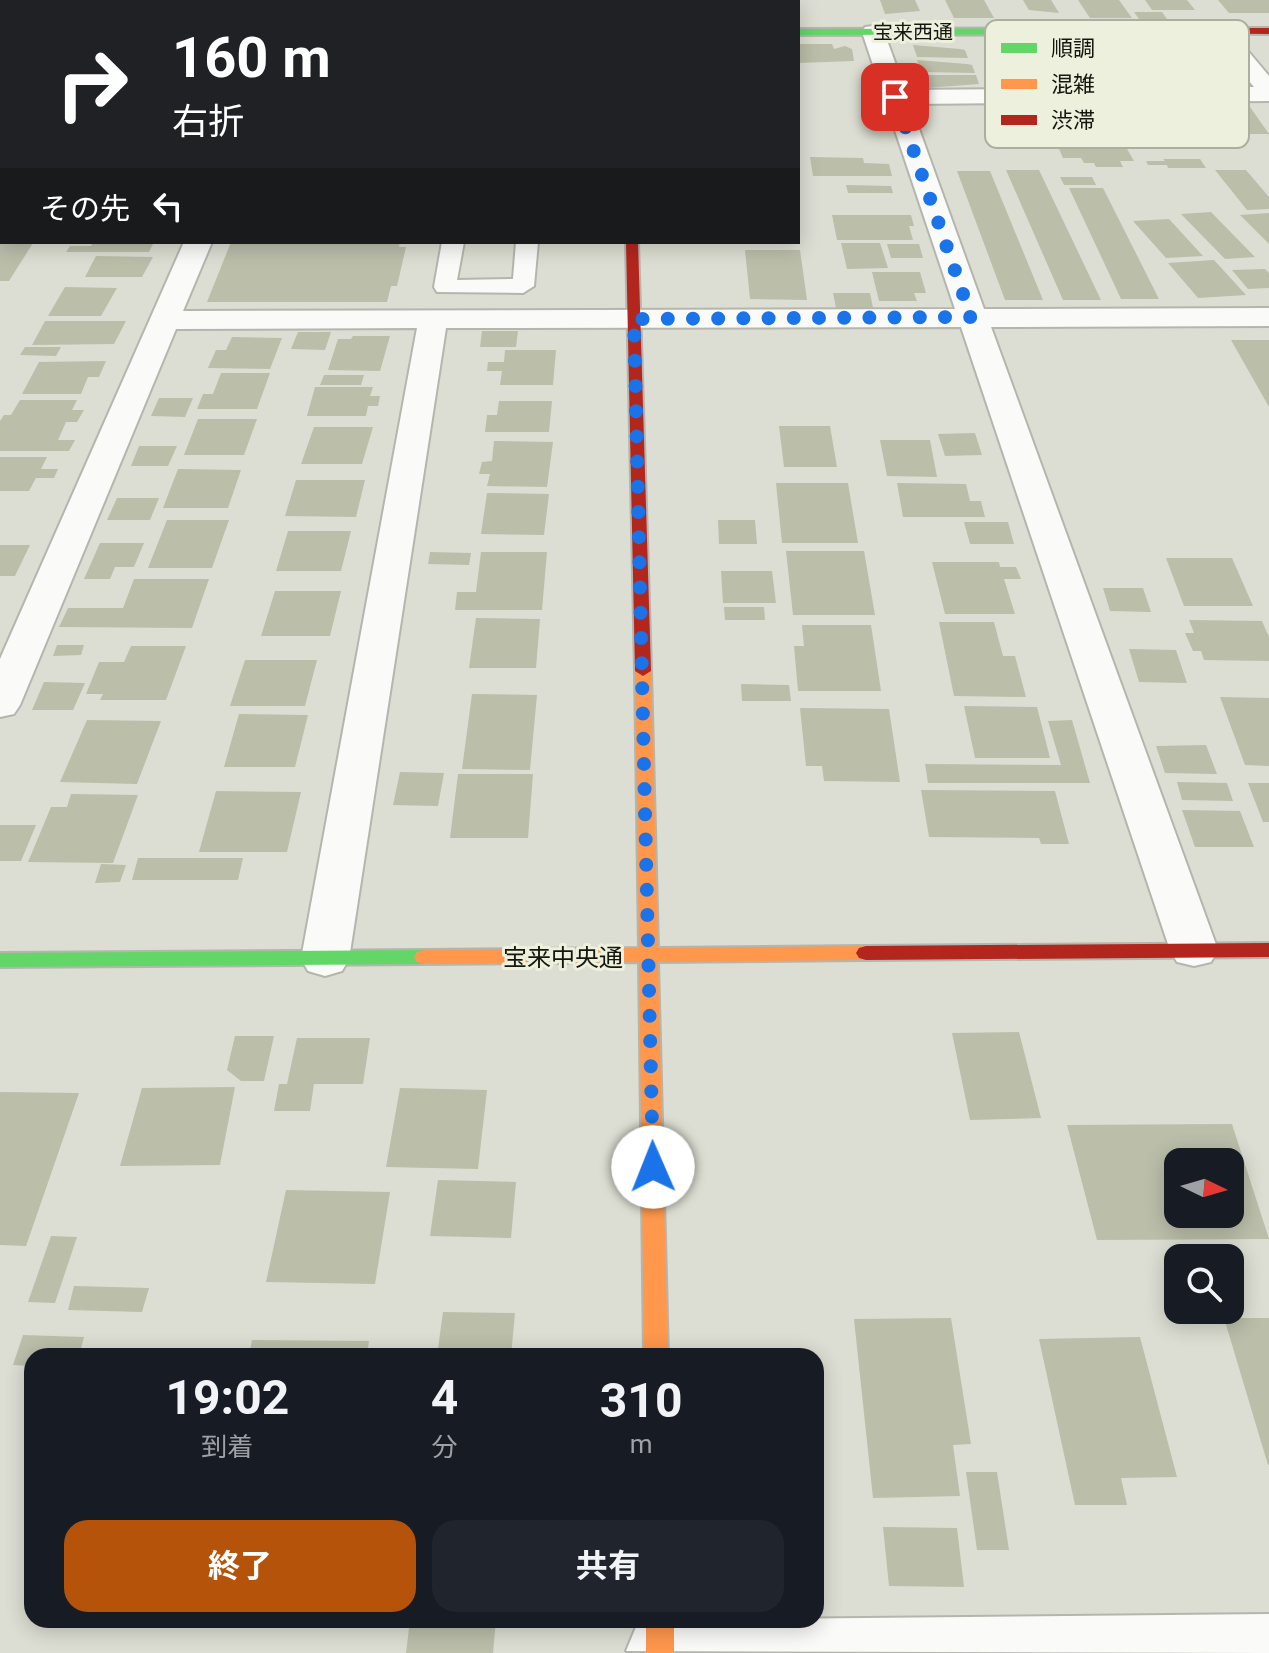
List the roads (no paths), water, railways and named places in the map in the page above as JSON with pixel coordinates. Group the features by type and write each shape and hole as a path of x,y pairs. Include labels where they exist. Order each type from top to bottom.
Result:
{"street":[{"name":"宝来西通","path":"800,32 985,32"},
{"path":"873,32 1194,950"},
{"path":"1249,68 1269,92"},
{"path":"1249,92 1269,92"},
{"path":"895,97 985,96"},
{"path":"5,683 197,244"},
{"path":"632,244 650,957 656,1348"},
{"path":"166,320 1269,317"},
{"path":"325,959 449,319"},
{"name":"宝来中央通","path":"0,960 1269,950"},
{"path":"660,1641 1269,1647"}],"lane":[{"path":"453,244 445,287 523,286 527,244"},
{"path":"449,319 470,286"}]}
